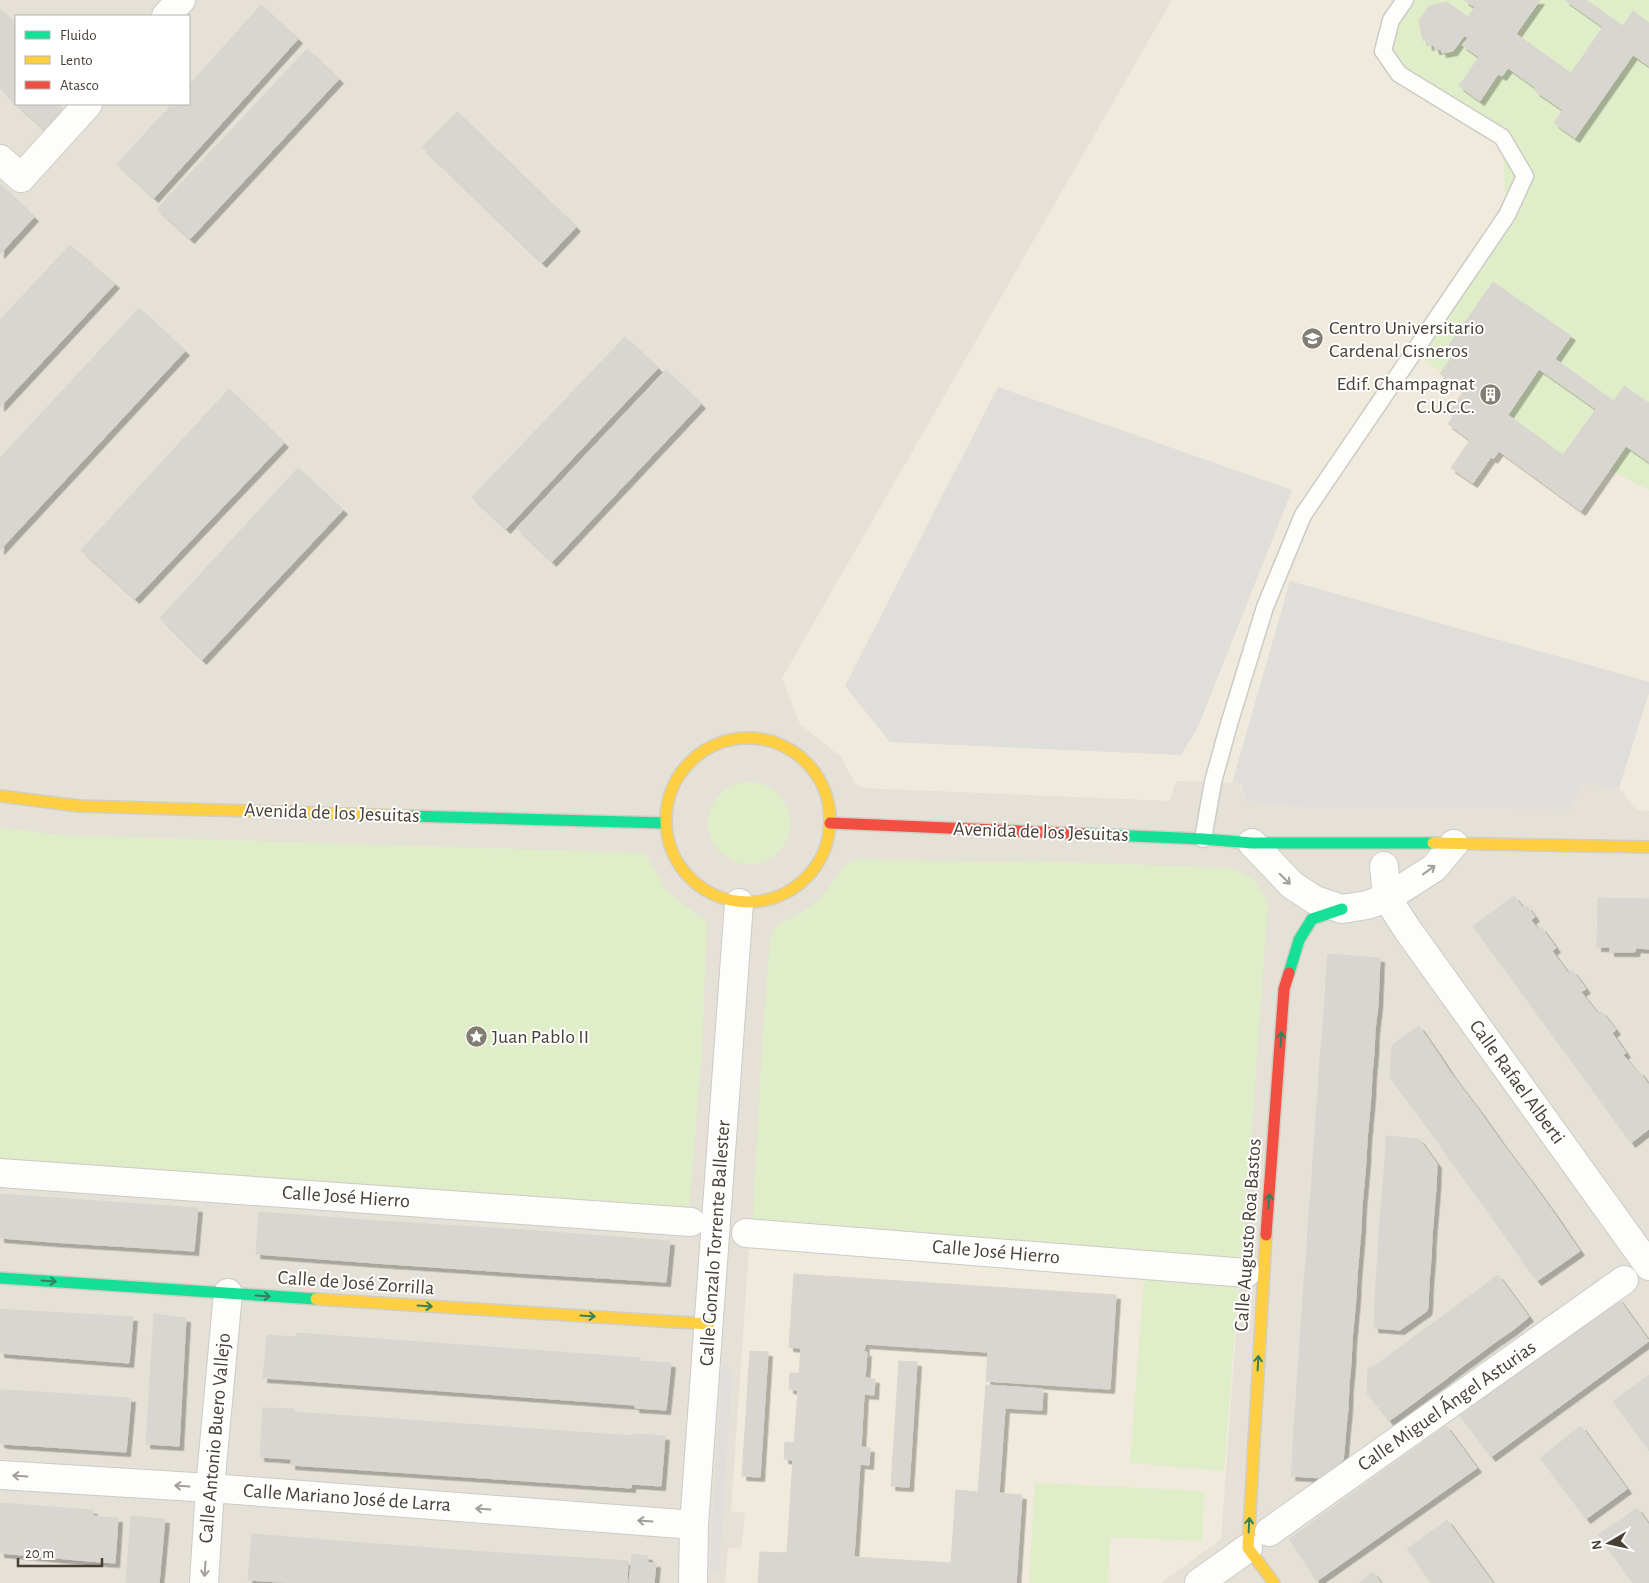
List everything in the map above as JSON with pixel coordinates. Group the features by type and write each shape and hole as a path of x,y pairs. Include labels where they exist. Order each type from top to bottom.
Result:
{"street":[{"path":"167,15 181,0"},
{"path":"0,159 21,178 87,105"},
{"path":"747,737 774,741 797,754 815,773 827,796 830,823 825,849 812,873 792,891 766,901 739,903 716,897 696,885 690,879 680,868 669,846 665,823 668,797 680,772 698,754 722,741 747,737"},
{"name":"Avenida de los Jesuitas","path":"0,796 80,806 665,823"},
{"name":"Avenida de los Jesuitas","path":"830,823 1203,839 1386,854 1454,844 1649,847"},
{"path":"1252,843 1292,885 1315,900 1365,904 1434,868 1454,844"},
{"path":"1365,904 1386,854"},
{"name":"Calle Gonzalo Torrente Ballester","path":"693,1583 694,1525 739,903"},
{"name":"Calle Rafael Alberti","path":"1365,904 1407,929 1649,1266"},
{"name":"Calle Augusto Roa Bastos","path":"1259,1540 1263,1274 1284,989 1299,940 1312,919 1365,904"},
{"name":"Calle José Hierro","path":"0,1173 691,1222"},
{"name":"Calle José Hierro","path":"746,1233 1246,1273"},
{"name":"Calle de José Zorrilla","path":"0,1278 709,1324"},
{"name":"Calle Miguel Ángel Asturias","path":"1199,1583 1624,1280"},
{"name":"Calle Antonio Buero Vallejo","path":"204,1583 210,1488 228,1293"},
{"name":"Calle Mariano José de Larra","path":"0,1475 210,1488 694,1525"},
{"path":"1259,1540 1274,1583"}],"lane":[{"path":"1203,839 1213,782 1265,607 1303,515 1507,215 1525,176 1502,137 1399,74 1383,51 1391,20 1405,0"}],"shaded area":[{"path":"0,0 1649,0 1649,1583 0,1583"},
{"name":"Centro Universitario Cardenal Cisneros","path":"1172,0 1649,0 1649,811 1636,810 1619,788 1583,784 1570,809 1313,808 1246,801 1240,783 1176,781 1170,801 863,788 854,782 841,757 800,724 782,678"},
{"path":"998,387 1292,490 1198,727 1181,755 890,742 845,686"},
{"path":"1290,581 1649,682 1649,693 1619,788 1583,784 1570,809 1313,808 1246,801 1241,783 1232,783"},
{"path":"763,1246 1240,1280 1221,1539 1161,1583 725,1583 728,1548 741,1549 745,1513 731,1511 749,1248"},
{"path":"722,1361 732,1373 719,1571 710,1568"}],"green space":[{"path":"1405,0 1649,0 1649,490 1569,448 1563,455 1507,415 1413,353 1507,215 1502,137 1383,51"},
{"path":"749,782 765,785 778,794 787,807 790,823 787,839 778,852 765,861 749,864 733,861 720,852 711,839 708,823 711,807 720,794 733,785"},
{"path":"0,827 59,835 645,853 667,891 707,923 702,1049 689,1211 0,1158"},
{"path":"855,859 1034,861 1230,868 1244,874 1257,884 1268,902 1242,1265 752,1230 770,940 774,930 780,924 820,899 847,863"},
{"path":"1144,1279 1238,1286 1224,1471 1130,1463"},
{"path":"1035,1483 1204,1491 1202,1541 1110,1537 1108,1583 1029,1583"}],"building":[{"path":"1464,0 1540,0 1516,34 1571,73 1603,27 1565,0 1586,0 1623,26 1633,11 1649,23 1649,66 1633,55 1575,138 1554,123 1563,110 1535,91 1536,88 1508,68 1502,76 1498,74 1480,101 1459,86 1479,57 1462,45 1468,38 1458,31 1475,7"},
{"path":"1447,2 1468,17 1458,31 1464,36 1453,51 1442,53 1441,49 1435,50 1434,45 1428,46 1427,40 1423,41 1419,21 1429,6"},
{"path":"261,5 298,39 154,198 117,164 171,105 190,105 190,84"},
{"path":"0,9 15,23 15,103 0,88"},
{"path":"307,49 339,79 190,239 157,209"},
{"path":"17,105 58,105 66,112 47,132"},
{"path":"457,112 576,227 542,263 422,147"},
{"path":"0,184 34,217 0,254"},
{"path":"70,245 115,284 0,407 0,320"},
{"name":"Edif. Champagnat C.U.C.C.","path":"1493,282 1571,336 1555,359 1614,401 1624,386 1649,403 1649,462 1626,446 1581,511 1499,451 1493,459 1491,457 1473,483 1451,468 1470,440 1448,424 1453,417 1449,413 1464,390 1440,374 1455,353 1449,345","holes":["1539,369 1596,409 1563,455 1508,415"]},
{"path":"139,308 185,351 0,550 0,458"},
{"path":"625,337 658,368 506,529 472,497"},
{"path":"666,370 701,404 552,562 517,528"},
{"path":"229,389 284,443 135,599 81,550"},
{"path":"298,468 343,510 202,660 160,618"},
{"path":"1514,896 1523,908 1527,906 1535,917 1531,920 1538,929 1541,927 1556,948 1552,951 1568,973 1572,970 1586,989 1581,992 1598,1014 1601,1011 1616,1030 1612,1033 1626,1053 1623,1055 1637,1072 1639,1071 1649,1085 1649,1129 1631,1143 1473,926"},
{"path":"1598,898 1649,899 1649,949 1636,948 1635,952 1610,952 1610,947 1597,947"},
{"path":"1328,954 1380,958 1379,982 1326,978"},
{"path":"1326,978 1379,982 1378,1005 1325,1002"},
{"path":"1325,1002 1378,1005 1375,1030 1323,1026"},
{"path":"1323,1026 1375,1030 1374,1053 1321,1049"},
{"path":"1419,1026 1439,1055 1396,1086 1390,1077 1392,1045"},
{"path":"1321,1049 1374,1053 1372,1074 1319,1070"},
{"path":"1439,1055 1450,1072 1409,1103 1396,1086"},
{"path":"1319,1070 1372,1074 1371,1096 1318,1092"},
{"path":"1450,1072 1465,1092 1423,1122 1409,1103"},
{"path":"1318,1092 1371,1096 1369,1118 1316,1114"},
{"path":"1465,1092 1478,1109 1436,1140 1423,1122"},
{"path":"1478,1109 1490,1126 1448,1157 1436,1140"},
{"path":"1316,1114 1369,1118 1367,1140 1315,1136"},
{"path":"1490,1126 1502,1143 1461,1175 1448,1157"},
{"path":"1315,1136 1367,1140 1366,1161 1313,1158"},
{"path":"1386,1136 1419,1139 1437,1164 1385,1160"},
{"path":"1502,1143 1517,1163 1475,1194 1461,1175"},
{"path":"1313,1158 1366,1161 1364,1184 1312,1180"},
{"path":"1385,1160 1437,1164 1436,1188 1383,1185"},
{"path":"1517,1163 1530,1180 1487,1211 1475,1194"},
{"path":"1312,1180 1364,1184 1362,1205 1310,1201"},
{"path":"1530,1180 1543,1198 1500,1229 1487,1211"},
{"path":"1383,1185 1436,1188 1434,1212 1381,1208"},
{"path":"0,1194 55,1198 52,1242 0,1238"},
{"path":"55,1198 198,1208 194,1251 52,1242"},
{"path":"1543,1198 1556,1216 1513,1247 1500,1229"},
{"path":"1310,1201 1362,1205 1361,1229 1308,1225"},
{"path":"1381,1208 1434,1212 1432,1236 1379,1232"},
{"path":"259,1212 379,1221 375,1263 256,1254"},
{"path":"1556,1216 1568,1234 1525,1265 1513,1247"},
{"path":"379,1221 525,1230 521,1273 375,1263"},
{"path":"1308,1225 1361,1229 1359,1253 1307,1249"},
{"path":"525,1230 670,1241 666,1282 521,1273"},
{"path":"1379,1232 1432,1236 1431,1259 1378,1255"},
{"path":"1568,1234 1580,1251 1537,1281 1525,1265"},
{"path":"1307,1249 1359,1253 1357,1276 1305,1272"},
{"path":"1378,1255 1431,1259 1429,1283 1376,1280"},
{"path":"1305,1272 1357,1276 1356,1298 1303,1294"},
{"path":"794,1274 992,1287 987,1352 865,1344 864,1352 867,1352 865,1378 875,1379 874,1395 864,1394 861,1447 870,1448 869,1465 860,1464 854,1557 951,1563 956,1490 978,1492 986,1385 1043,1389 1042,1410 1005,1408 999,1493 1022,1495 1016,1583 758,1583 760,1552 787,1553 793,1460 784,1459 785,1442 794,1443 798,1390 789,1389 790,1373 799,1373 801,1348 789,1347"},
{"path":"1498,1275 1529,1317 1513,1330 1482,1287"},
{"path":"1376,1280 1429,1283 1428,1306 1375,1303"},
{"path":"992,1287 1116,1295 1110,1389 986,1381"},
{"path":"1482,1287 1513,1330 1494,1343 1463,1301"},
{"path":"1303,1294 1356,1298 1354,1319 1302,1315"},
{"path":"1618,1298 1649,1341 1491,1457 1460,1416"},
{"path":"1463,1301 1494,1343 1478,1355 1447,1313"},
{"path":"1375,1303 1428,1306 1427,1311 1400,1330 1374,1328"},
{"path":"0,1309 14,1310 11,1354 0,1353"},
{"path":"14,1310 133,1317 129,1363 11,1354"},
{"path":"1447,1313 1478,1355 1459,1369 1428,1327"},
{"path":"154,1314 186,1318 179,1446 146,1444"},
{"path":"1302,1315 1354,1319 1352,1341 1300,1338"},
{"path":"1428,1327 1459,1369 1442,1382 1411,1339"},
{"path":"297,1333 640,1358 635,1405 294,1380"},
{"path":"267,1335 297,1337 294,1380 263,1378"},
{"path":"1300,1338 1352,1341 1351,1364 1299,1359"},
{"path":"1411,1339 1442,1382 1423,1396 1392,1353"},
{"path":"750,1351 768,1352 760,1477 742,1476"},
{"path":"1392,1353 1423,1396 1407,1408 1376,1365"},
{"path":"1299,1359 1351,1364 1349,1384 1297,1380"},
{"path":"639,1361 671,1363 666,1410 635,1408"},
{"path":"899,1361 917,1362 909,1487 891,1486"},
{"path":"1376,1365 1407,1408 1389,1421 1367,1393 1368,1369"},
{"path":"1649,1375 1649,1451 1613,1401"},
{"path":"1297,1380 1349,1384 1348,1408 1296,1404"},
{"path":"0,1390 7,1390 4,1444 0,1443"},
{"path":"7,1390 131,1398 126,1452 4,1444"},
{"path":"1296,1404 1348,1408 1346,1428 1294,1424"},
{"path":"263,1408 294,1409 292,1459 260,1457"},
{"path":"294,1412 634,1436 631,1488 291,1465"},
{"path":"1294,1424 1346,1428 1344,1452 1293,1450"},
{"path":"1446,1426 1477,1468 1317,1581 1289,1539"},
{"path":"1581,1426 1627,1489 1586,1519 1540,1458"},
{"path":"634,1434 665,1436 661,1486 631,1484"},
{"path":"1293,1450 1344,1452 1343,1460 1322,1478 1291,1476"},
{"path":"0,1503 93,1510 89,1561 0,1553"},
{"path":"1637,1508 1649,1525 1649,1583 1633,1583 1598,1535"},
{"path":"93,1516 118,1518 115,1563 89,1561"},
{"path":"131,1516 165,1519 159,1583 126,1583"},
{"path":"1447,1520 1493,1583 1431,1583 1407,1549"},
{"path":"252,1534 338,1541 335,1583 248,1580"},
{"path":"338,1541 484,1552 482,1583 335,1583"},
{"path":"484,1552 601,1559 600,1583 482,1583"},
{"path":"632,1554 648,1556 648,1563 656,1563 654,1583 629,1583"},
{"path":"601,1559 628,1561 627,1583 600,1583"},
{"path":"1373,1572 1381,1583 1359,1583"}],"traffic: fast":[{"path":"409,816 665,823"},
{"path":"1085,834 1252,843 1433,843"},
{"path":"1289,973 1299,940 1312,919 1342,909"},
{"path":"0,1278 316,1299"}],"traffic: slow":[{"path":"756,738 772,741 787,747 812,768 821,781 827,796 830,820 829,836 821,859 800,884 787,893 772,899 740,902 724,899 709,893 684,872 675,859 669,844 666,812 669,796 675,781 696,756 709,747 724,741 756,738"},
{"path":"0,796 79,806 409,816"},
{"path":"1433,843 1649,847"},
{"path":"1266,1235 1248,1548 1274,1583"},
{"path":"316,1299 709,1324"}],"traffic: jam":[{"path":"830,823 1085,834"},
{"path":"1266,1235 1284,989 1289,973"}],"place":[{"name":"Centro Universitario Cardenal Cisneros","path":"1313,339"},
{"name":"Edif. Champagnat C.U.C.C.","path":"1491,395"},
{"name":"Juan Pablo II","path":"476,1037"}]}
